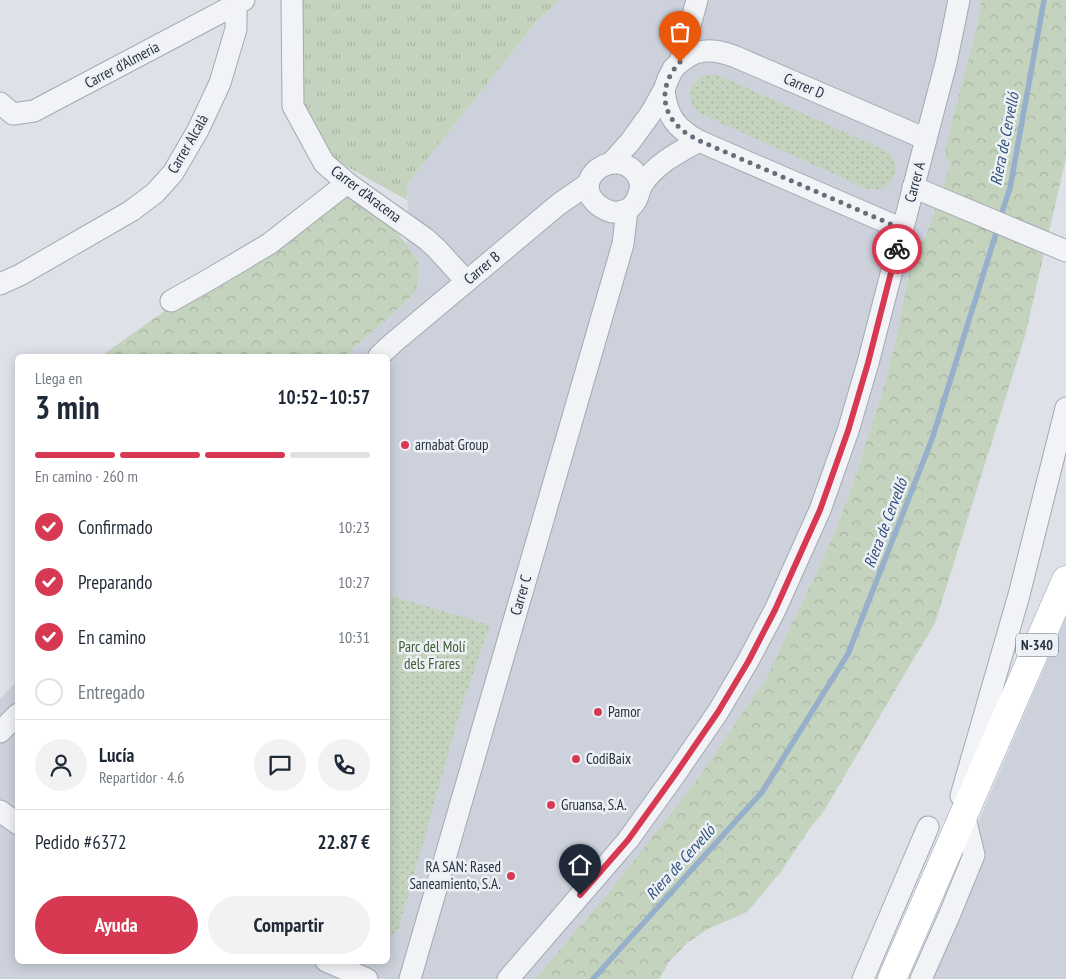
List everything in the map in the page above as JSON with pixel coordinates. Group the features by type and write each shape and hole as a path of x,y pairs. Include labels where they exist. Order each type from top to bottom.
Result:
{"main road":[{"name":"N-340","path":"892,979 1066,580"}],"street":[{"name":"Carrer d'Aracena","path":"292,0 293,106 324,162 347,183 438,249 466,281"},
{"name":"Carrer B","path":"381,354 559,204 588,184 592,174 601,166 611,163 630,142 651,113 673,70 680,62 698,0"},
{"name":"Carrer A","path":"508,979 628,840 718,712 748,662 770,619 820,510 848,431 868,363 902,229 922,191 926,139 960,0"},
{"name":"Carrer d'Almeria","path":"0,103 13,114 34,112 240,2"},
{"name":"Carrer Alcalà","path":"0,284 20,275 131,211 154,193 172,174 198,130 220,83 236,29 240,2"},
{"name":"Carrer D","path":"680,62 696,53 708,51 721,52 926,139"},
{"path":"664,90 666,104 672,119 686,134 902,229"},
{"path":"588,184 589,194 594,202 603,210 615,213 628,210 639,195 641,186 650,175 677,153 700,141"},
{"path":"611,163 622,163 630,168 638,176 641,186"},
{"path":"171,301 269,244 347,183"},
{"path":"922,191 1066,251"},
{"name":"Carrer C","path":"410,979 623,244 628,210"},
{"path":"940,870 1019,595 1066,408"},
{"path":"0,732 15,717"},
{"path":"0,811 15,822"},
{"path":"921,979 974,855 964,814"},
{"path":"0,827 15,830"},
{"path":"863,979 928,827"},
{"path":"333,964 367,979"}],"shaded area":[{"path":"560,0 981,0 978,23 945,148 946,158 950,165 926,236 915,249 912,257 896,340 881,397 848,498 828,548 766,678 700,776 609,892 535,979 0,979 0,699 15,683 15,964 390,964 390,354 347,354 416,291 418,261 407,244 408,183 536,22"},
{"path":"1066,617 1066,979 909,979 962,860"}],"green space":[{"path":"300,0 560,0 536,22 408,183 407,200 332,157 303,105"},
{"path":"981,0 1066,0 1066,158 1025,336 935,623 822,814 810,828 780,873 747,912 708,929 687,943 669,962 659,979 535,979 609,892 700,776 766,678 828,548 848,498 881,397 896,340 912,257 918,244 926,236 950,165 946,158 945,148 978,23"},
{"path":"707,75 723,77 884,150 890,154 894,162 895,175 888,185 876,190 868,189 701,114 692,103 690,92 695,82"},
{"path":"341,197 355,199 374,213 407,244 418,261 419,274 416,291 347,354 104,354 180,300"},
{"name":"Parc del Molí dels Frares","path":"390,596 490,625 461,708 399,928 390,936"}],"waterway":[{"name":"Riera de Cervelló","path":"1000,218 1010,188 1044,0"},
{"name":"Riera de Cervelló","path":"593,979 762,792 848,654 932,439 998,227"}],"way so far":[{"path":"680,62 673,70 664,90 668,112 678,127 686,134 902,229 897,249"}],"place":[{"name":"arnabat Group","path":"405,445"},
{"name":"Pamor","path":"598,712"},
{"name":"CodiBaix","path":"576,759"},
{"name":"Gruansa, S.A.","path":"551,805"},
{"name":"RA SAN: Rased Saneamiento, S.A.","path":"511,876"}],"route":[{"path":"580,895 628,840 718,712 748,662 775,610 820,510 848,431 868,363 897,249"}]}
